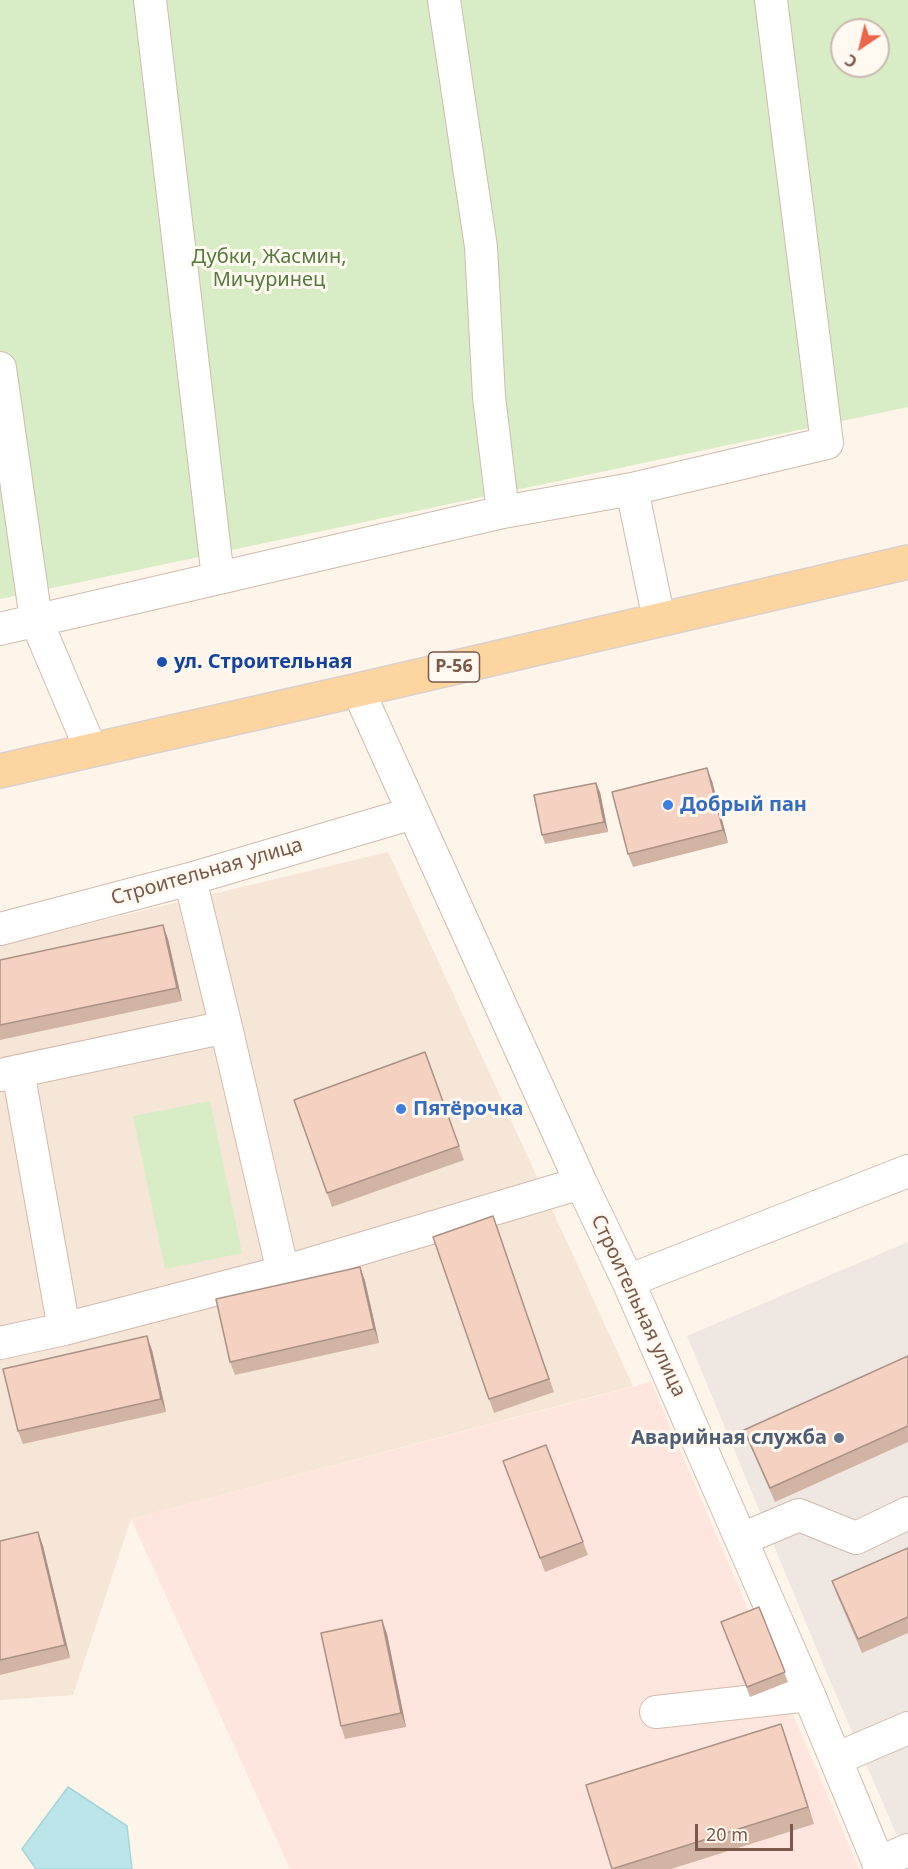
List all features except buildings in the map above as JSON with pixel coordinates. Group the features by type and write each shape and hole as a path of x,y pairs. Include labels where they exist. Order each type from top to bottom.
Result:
{"main road":[{"name":"Р-56","path":"0,771 908,562"}],"street":[{"path":"150,0 218,578"},
{"path":"444,0 481,247 489,397 503,512"},
{"path":"0,629 503,512 632,489 827,443 771,0"},
{"path":"0,368 36,620 91,750"},
{"path":"632,489 659,620"},
{"name":"Строительная улица","path":"358,690 581,1183 628,1281 809,1695 879,1866"},
{"name":"Строительная улица","path":"0,929 190,879 413,813"},
{"path":"190,879 283,1272"},
{"path":"64,1329 9,1073 226,1027"},
{"path":"628,1281 908,1172"},
{"path":"0,1343 64,1329 283,1272 581,1183"},
{"path":"742,1539 799,1515 856,1538 908,1513"},
{"path":"656,1712 809,1695"},
{"path":"836,1759 908,1728"},
{"path":"879,1866 908,1850"}],"shaded area":[{"path":"388,852 633,1386 131,1519 73,1695 0,1700 0,945"},
{"path":"908,1242 908,1861 828,1676 687,1336"},
{"path":"651,1382 859,1869 290,1869 131,1519"}],"green space":[{"name":"Дубки, Жасмин, Мичуринец","path":"0,0 908,0 908,407 0,599"},
{"path":"210,1101 242,1253 165,1269 133,1116"}],"water":[{"path":"68,1787 127,1826 132,1869 36,1869 22,1849"}],"place":[{"name":"ул. Строительная","path":"162,662"},
{"name":"Добрый пан","path":"668,805"},
{"name":"Пятёрочка","path":"401,1109"},
{"name":"Аварийная служба","path":"839,1438"}]}
